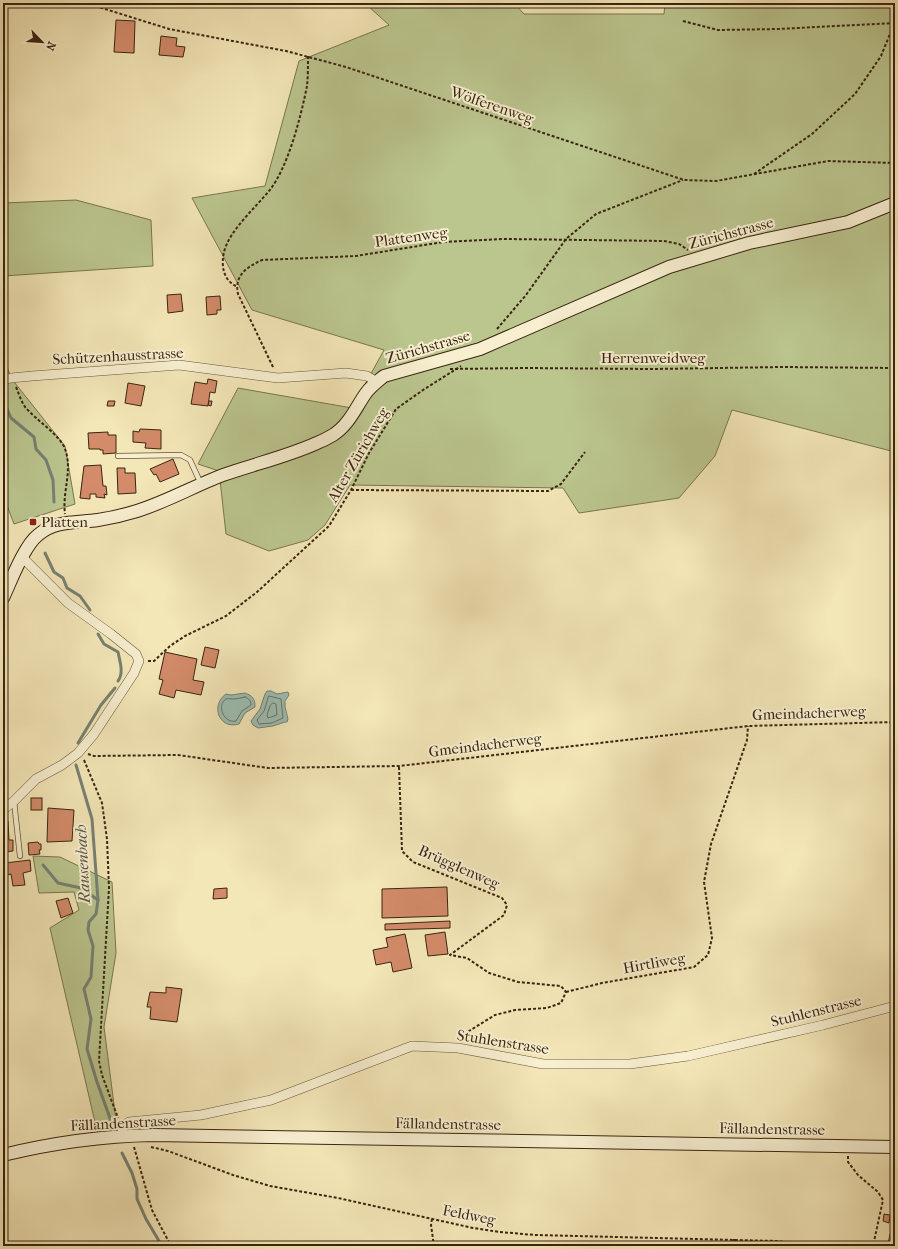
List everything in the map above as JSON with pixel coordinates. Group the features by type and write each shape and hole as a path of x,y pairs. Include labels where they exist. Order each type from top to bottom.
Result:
{"street":[{"name":"Zürichstrasse","path":"3,598 22,557 37,535 55,525 100,520 138,511 244,467 298,452 334,435 350,419 366,393 384,376 480,349 669,267 749,243 848,222 895,203"},
{"name":"Schützenhausstrasse","path":"7,379 179,365 278,378 346,373 367,376 377,382"},
{"path":"3,810 36,779 62,765 78,752 94,734 134,673 138,661 136,654 112,634 68,603 22,557"},
{"name":"Stuhlenstrasse","path":"122,1131 129,1122 201,1116 271,1100 412,1046 458,1048 543,1064 630,1064 688,1056 823,1025 895,1006"},
{"name":"Fällandenstrasse","path":"3,1155 122,1131 201,1135 895,1147"}],"lane":[{"path":"118,456 181,455 190,460 201,484"},
{"path":"14,801 20,856"}],"path":[{"name":"Wölferenweg","path":"86,3 169,29 286,51 346,67 684,180 716,181 828,161 895,163"},
{"path":"683,21 718,30 778,29 895,23 881,56 855,94 812,134 754,174"},
{"path":"278,378 238,294 236,286 226,277 222,263 224,251 230,237 270,190 284,166 296,131 307,85 308,56"},
{"path":"495,331 526,295 566,240 596,214 684,180"},
{"name":"Plattenweg","path":"236,286 242,272 262,260 356,256 443,242 504,239 664,241 679,244 699,258"},
{"path":"3,363 7,379 25,406 62,442 66,450 68,472 64,504 66,523"},
{"name":"Alter Zürichweg","path":"138,661 154,661 170,646 185,636 226,616 257,592 329,526 351,490 369,453 396,409 423,390 457,370 462,364"},
{"name":"Herrenweidweg","path":"449,369 895,368"},
{"path":"351,490 548,491 561,484 586,452"},
{"name":"Gmeindacherweg","path":"78,752 94,756 178,755 268,768 399,766 748,726 895,722"},
{"name":"Hirtliweg","path":"566,992 694,967 708,955 712,938 704,882 711,844 747,740 748,726"},
{"path":"78,752 85,761 102,802 105,820 109,888 99,1061 102,1075 122,1131"},
{"name":"Brügglenweg","path":"399,766 402,851 413,862 502,898 507,905 504,915 450,955 467,958 489,973 518,982 561,986 566,992"},
{"path":"458,1048 469,1031 495,1015 515,1010 547,1008 561,1003 566,992"},
{"path":"848,1146 848,1162 858,1175 878,1192 883,1200 873,1246"},
{"path":"140,1147 134,1147 152,1210 171,1246"},
{"name":"Feldweg","path":"145,1147 168,1151 233,1175 270,1186 338,1198 432,1219 500,1232 535,1235 734,1239 778,1241 808,1246"},
{"path":"432,1219 431,1225 434,1246"},
{"path":"734,1239 734,1246"}],"green space":[{"path":"369,3 514,3 524,14 664,14 665,3 895,3 895,452 732,410 715,456 679,498 579,513 563,488 350,485 325,525 308,540 269,551 226,534 219,471 198,464 238,388 352,408 384,350 252,310 192,198 265,186 299,61 389,25 368,6"},
{"path":"76,200 151,220 153,266 3,276 3,203"},
{"path":"3,355 11,378 65,446 75,504 14,524 3,495"},
{"path":"33,856 60,857 112,882 116,953 104,1027 117,1128 97,1131 50,928 79,910 74,892 39,893"}],"water":[{"path":"267,691 277,694 288,692 289,695 285,701 285,707 288,719 287,722 258,728 253,725 251,721 260,709"},
{"path":"245,693 253,698 255,707 245,713 239,724 232,725 226,723 219,715 218,704 221,699 226,694 231,695"}],"building":[{"path":"116,20 135,21 134,53 114,52"},
{"path":"161,36 177,38 176,46 185,47 183,57 159,55"},
{"path":"181,294 183,311 168,313 167,295"},
{"path":"220,296 221,310 217,310 217,314 207,315 206,297"},
{"path":"208,379 217,381 215,393 210,392 208,406 191,404 195,382 207,384"},
{"path":"128,383 145,386 141,406 125,403"},
{"path":"108,401 115,401 114,406 107,406"},
{"path":"209,401 212,401 211,406 208,405"},
{"path":"140,429 161,430 161,449 145,448 146,443 133,442 133,431 139,432"},
{"path":"108,432 108,435 116,435 116,453 103,454 103,450 89,449 88,433"},
{"path":"173,459 179,474 160,482 156,474 154,475 150,469"},
{"path":"101,465 103,486 106,486 107,495 104,494 105,498 96,497 96,494 90,494 90,499 80,498 84,466"},
{"path":"117,468 125,468 125,473 135,473 136,493 118,494"},
{"path":"205,647 219,650 215,668 201,665"},
{"path":"165,652 197,659 193,680 204,682 201,695 176,690 174,698 159,694 163,680 159,679"},
{"path":"31,798 42,798 42,810 31,810"},
{"path":"48,808 74,810 72,841 47,842"},
{"path":"8,821 9,840 13,840 13,851 3,852 3,822"},
{"path":"38,842 41,844 41,850 39,850 40,854 29,855 28,843"},
{"path":"30,860 31,871 23,873 25,885 13,886 11,874 7,875 5,863"},
{"path":"447,887 448,916 382,918 382,889"},
{"path":"227,888 227,898 213,899 214,889"},
{"path":"68,898 73,913 61,918 56,901"},
{"path":"450,921 450,928 385,930 385,924"},
{"path":"445,932 448,954 428,956 425,935"},
{"path":"405,934 412,968 393,972 391,962 376,965 373,950 388,947 386,938"},
{"path":"166,987 182,989 177,1022 150,1019 151,1007 147,1007 150,992 166,993"},
{"path":"884,1214 890,1215 889,1223 883,1221"},
{"path":"890,1234 895,1235 895,1246 880,1246 880,1242 888,1244"}],"waterway":[{"name":"Rausenbach","path":"3,400 11,418 34,437 36,449 46,460 53,480 54,502"},
{"name":"Rausenbach","path":"45,553 54,572 63,578 67,588 80,596 90,610"},
{"name":"Rausenbach","path":"98,634 104,644 118,652 121,671 118,681"},
{"name":"Rausenbach","path":"78,743 101,705 115,688"},
{"name":"Rausenbach","path":"76,765 92,819 98,900 96,914 89,922 88,930 93,946 91,977 84,989 91,1019 87,1049 111,1121"},
{"path":"43,865 58,883 81,888 98,900"},
{"name":"Rausenbach","path":"122,1153 132,1173 137,1189 137,1199 146,1219 162,1246"}],"place":[{"name":"Platten","path":"33,522"}]}
